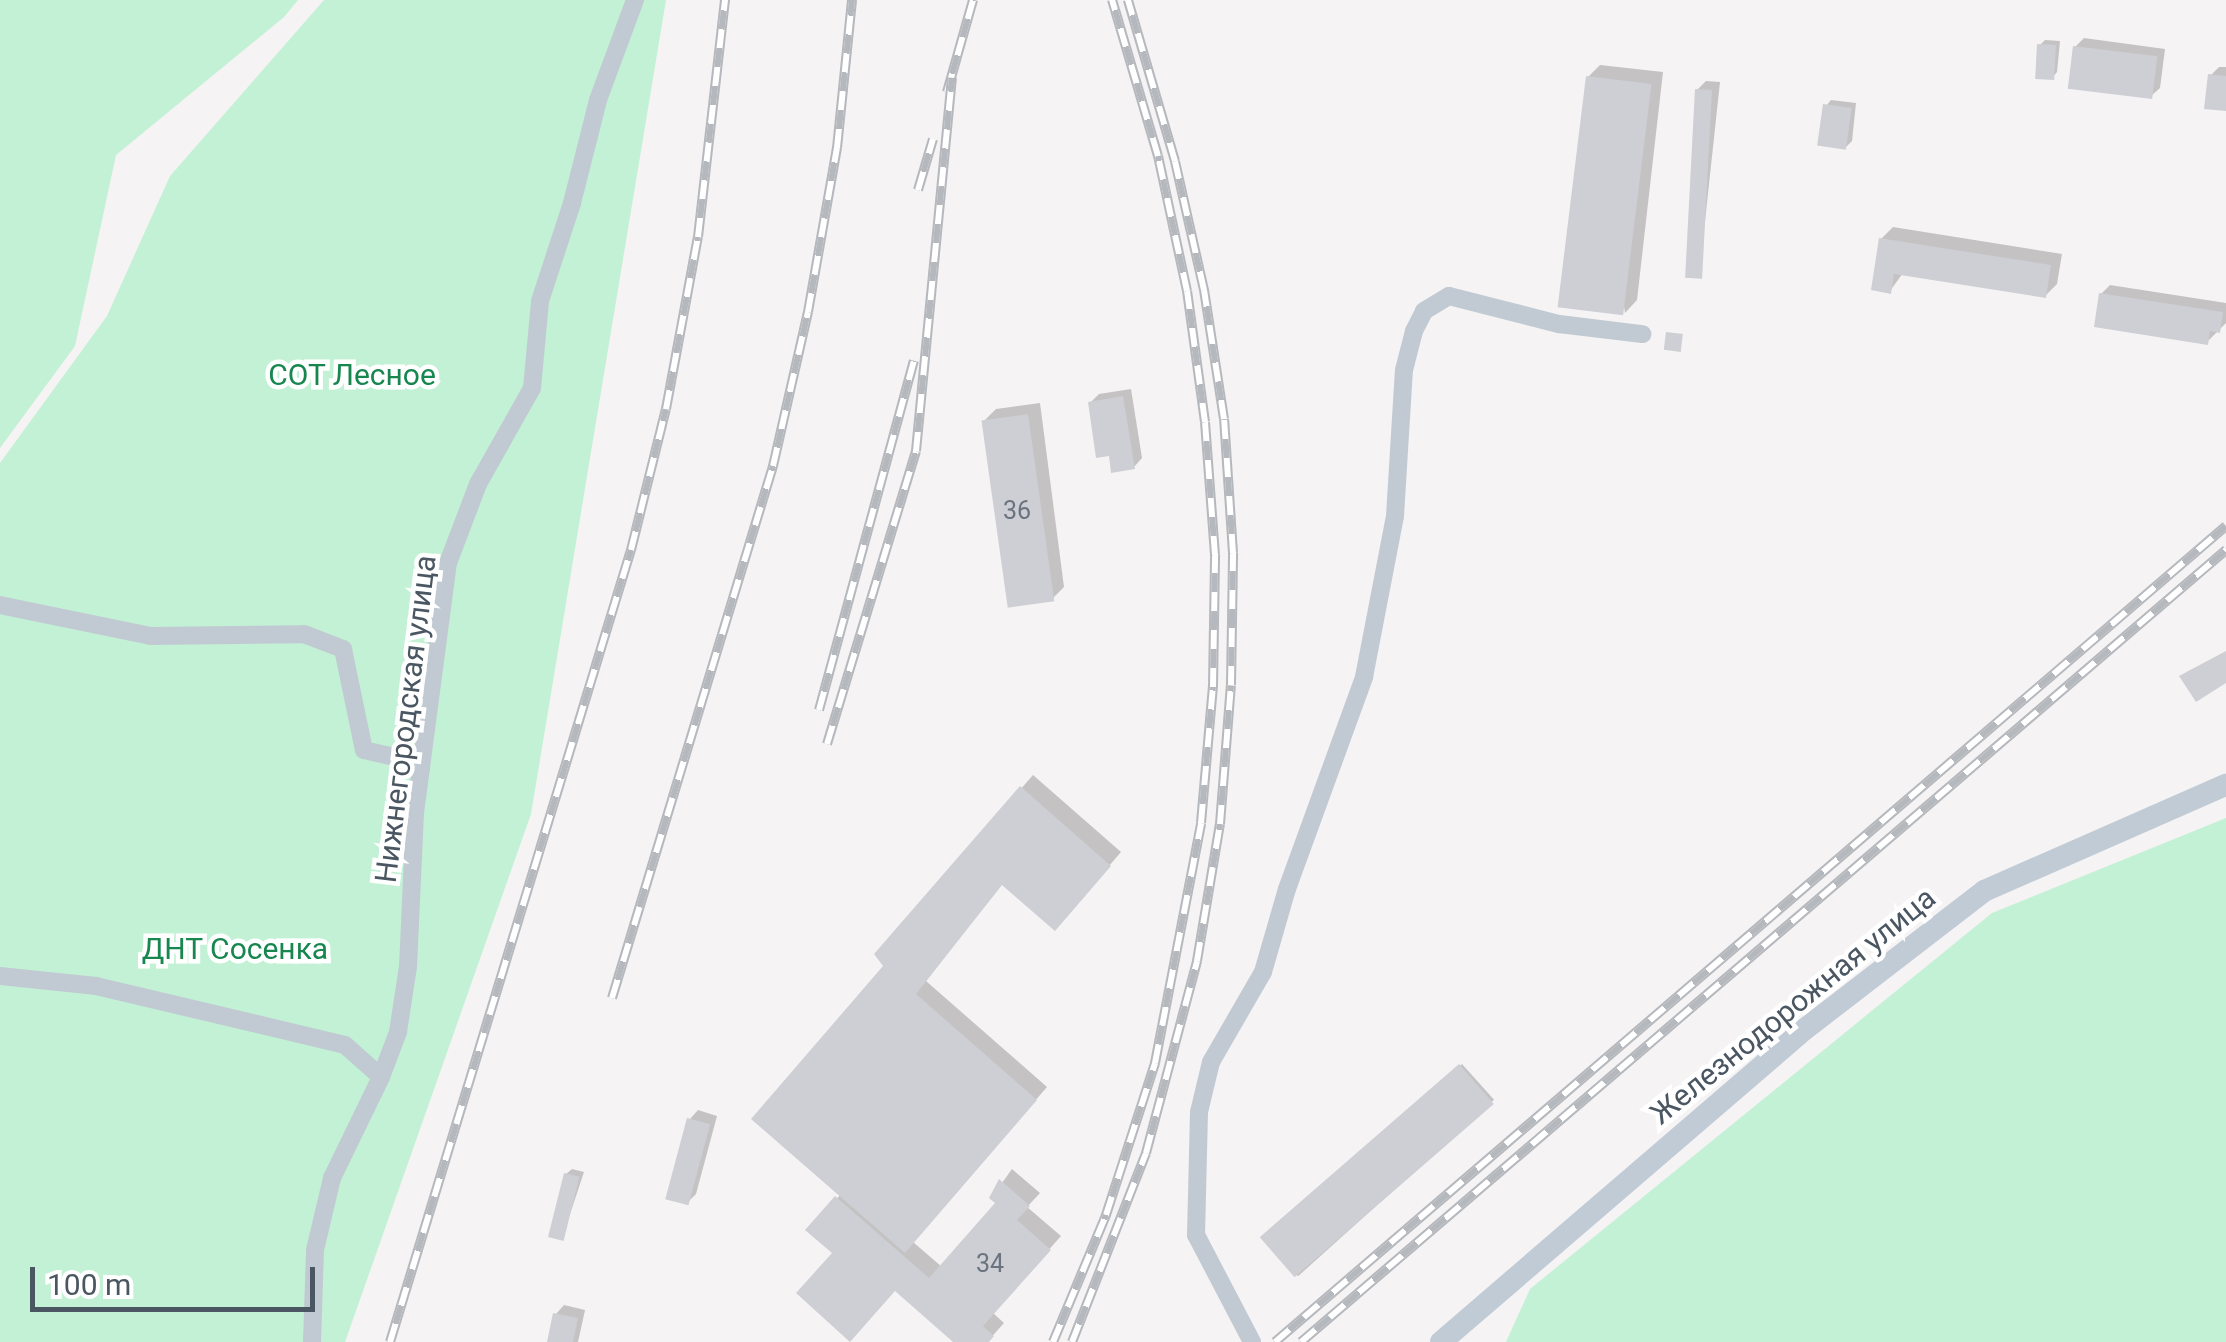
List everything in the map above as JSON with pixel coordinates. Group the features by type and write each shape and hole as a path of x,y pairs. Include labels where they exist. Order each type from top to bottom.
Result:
{"main road":[{"name":"Железнодорожная улица","path":"1441,1342 1805,1029 1984,891 2226,785"}],"street":[{"name":"Нижнегородская улица","path":"312,1342 315,1250 332,1178 381,1078 398,1032 408,967 421,770 448,563 478,484 532,388 540,300 572,203 598,100 635,0"},
{"path":"1252,1342 1196,1235 1198,1112 1211,1062 1263,972 1287,889 1364,677 1395,516 1404,370 1414,331 1424,310 1449,296 1559,324 1642,334"},
{"path":"0,605 151,636 304,634 343,649 364,750 400,758 421,770"},
{"path":"0,976 96,986 345,1045 381,1078"}],"green space":[{"path":"0,0 298,0 284,17 116,155 75,346 0,448"},
{"path":"324,0 666,0 531,814 345,1342 0,1342 0,463 107,316 170,176"},
{"path":"2226,818 2226,1342 1506,1342 1530,1289 1992,913"}],"building":[{"path":"2037,44 2056,45 2054,80 2035,79"},
{"path":"2073,46 2157,56 2152,99 2068,89"},
{"path":"2208,74 2226,76 2226,111 2204,109"},
{"path":"1586,76 1652,84 1623,315 1558,307"},
{"path":"1695,89 1712,90 1702,279 1685,278"},
{"path":"1823,104 1852,108 1846,150 1817,146"},
{"path":"1879,238 2051,265 2046,298 1894,274 1891,294 1871,290"},
{"path":"2099,293 2223,312 2220,333 2210,331 2208,345 2094,327"},
{"path":"1666,332 1683,334 1681,352 1664,350"},
{"path":"1123,396 1135,469 1111,473 1109,456 1096,458 1088,402"},
{"path":"1028,414 1054,601 1008,608 981,421"},
{"path":"2226,651 2226,683 2196,702 2179,676"},
{"path":"1020,786 1111,866 1055,931 1002,885 916,994 1037,1100 905,1253 751,1119 883,966 874,954"},
{"path":"1459,1064 1494,1104 1295,1277 1260,1237"},
{"path":"687,1118 710,1124 688,1205 665,1199"},
{"path":"564,1173 580,1177 564,1241 548,1237"},
{"path":"999,1179 1030,1206 1017,1220 1051,1250 983,1326 994,1336 989,1342 953,1342 895,1291 850,1342 796,1293 832,1253 805,1230 835,1196 929,1278 995,1203 989,1198"},
{"path":"553,1313 578,1318 573,1342 547,1342"}],"railway":[{"path":"390,1342 631,550 666,409 698,237 725,0"},
{"path":"612,998 773,466 808,312 837,148 852,0"},
{"path":"947,92 973,0"},
{"path":"1053,1342 1106,1215 1155,1063 1201,823 1213,687 1215,555 1205,422 1187,291 1158,156 1112,0"},
{"path":"1072,1342 1146,1153 1197,961 1220,824 1231,685 1233,553 1224,419 1204,290 1175,161 1128,0"},
{"path":"827,744 916,451 952,78"},
{"path":"918,190 933,139"},
{"path":"819,710 914,361"},
{"path":"1275,1342 2226,526"},
{"path":"1301,1342 2226,550"}],"park label":[{"name":"СОТ Лесное","path":"352,375"},
{"name":"ДНТ Сосенка","path":"235,949"}]}
